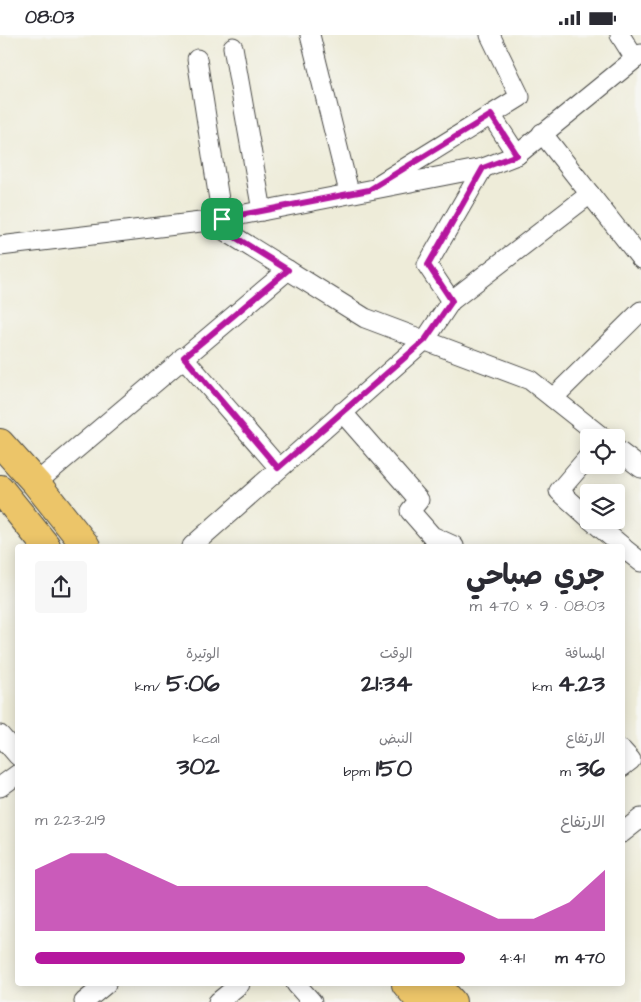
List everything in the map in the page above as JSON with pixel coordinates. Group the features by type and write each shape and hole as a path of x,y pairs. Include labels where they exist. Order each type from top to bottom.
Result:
{"main road":[{"path":"0,443 36,483 84,544"},
{"path":"0,489 44,544"},
{"path":"414,986 438,992"}],"street":[{"path":"310,35 347,184"},
{"path":"369,190 520,97 490,35"},
{"path":"0,246 215,220 483,168 517,155 638,57 620,35"},
{"path":"233,47 262,211"},
{"path":"197,59 215,220 288,270 365,318 530,380 592,429"},
{"path":"491,115 517,155"},
{"path":"542,133 641,259"},
{"path":"452,301 428,265 483,168"},
{"path":"194,544 425,340 452,301 590,195"},
{"path":"36,483 288,270"},
{"path":"553,398 639,316"},
{"path":"184,357 278,468"},
{"path":"342,412 419,500 410,511 432,536 447,544"},
{"path":"625,456 641,468"},
{"path":"580,466 559,491 580,510"},
{"path":"602,529 620,544"},
{"path":"625,549 641,563"},
{"path":"0,735 15,752"},
{"path":"625,753 631,760 625,765"},
{"path":"0,787 15,776"},
{"path":"625,831 641,818"},
{"path":"84,1002 104,986"},
{"path":"219,1002 238,986"},
{"path":"298,986 312,1002"}],"route":[{"path":"491,115 517,155 483,168 428,265 452,301 425,340 278,468 184,357 288,270 209,221 222,219 369,190 491,115"}]}
